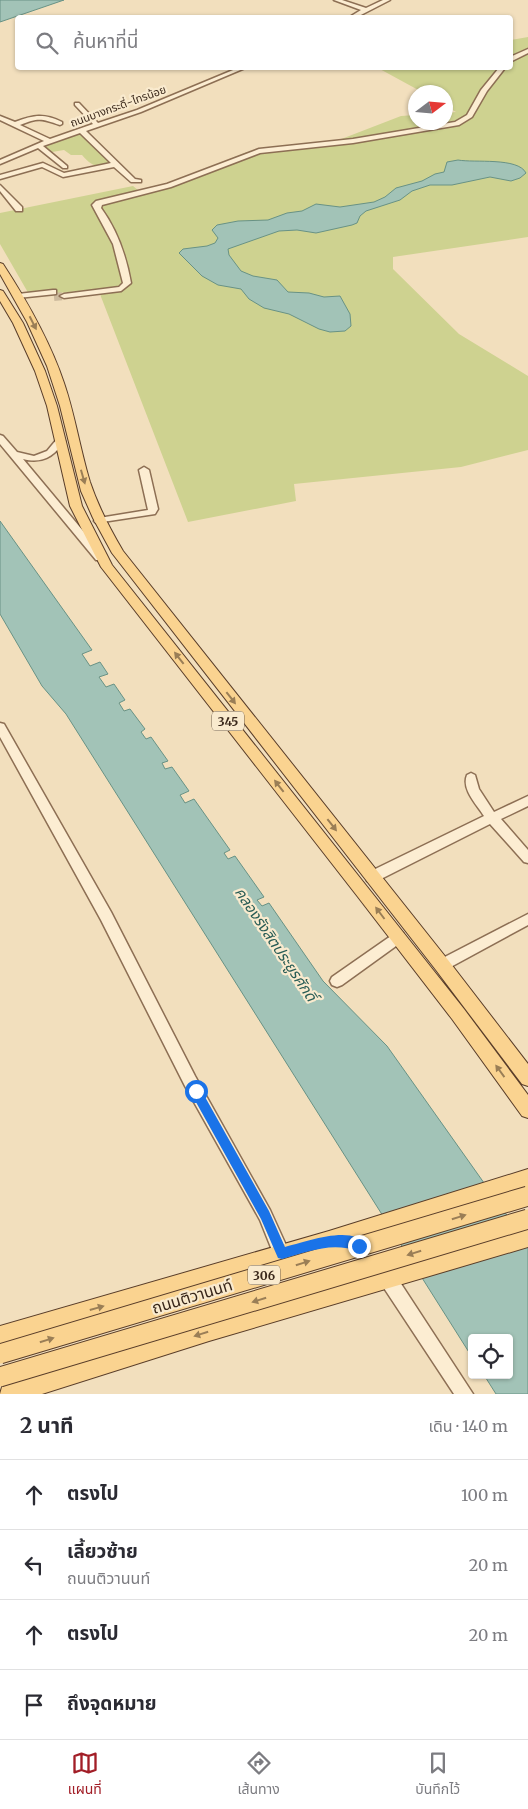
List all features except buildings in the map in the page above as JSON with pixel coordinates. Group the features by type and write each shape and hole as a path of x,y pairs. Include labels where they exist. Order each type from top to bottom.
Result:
{"main road":[{"name":"345","path":"0,266 45,349 58,382 84,481 99,521 130,570 442,965 528,1078"},
{"name":"345","path":"0,293 18,323 40,371 52,406 76,506 107,567 398,937 528,1110"},
{"name":"ถนนติวานนท์","path":"0,1336 329,1241 504,1188 528,1178"},
{"name":"ถนนติวานนท์","path":"0,1354 528,1196"},
{"name":"ถนนติวานนท์","path":"0,1377 528,1219"},
{"name":"306","path":"9,1394 528,1236"},
{"name":"306","path":"329,1241 351,1242 366,1254 372,1269 368,1277 356,1288"},
{"name":"306","path":"233,1268 217,1285 214,1292 214,1302 220,1317 226,1320 246,1321"}],"street":[{"path":"337,0 365,10"},
{"path":"356,15 387,0"},
{"path":"513,58 528,51"},
{"name":"ถนนบางกระดี่-ไทรน้อย","path":"0,162 81,130 97,125 136,119 132,114 237,70"},
{"path":"63,293 121,289 127,283 125,267 110,225 97,208 96,205 99,203 169,186 258,151 353,141 457,124 470,116 484,90 500,70"},
{"path":"77,104 97,125"},
{"path":"112,111 120,121"},
{"path":"14,125 41,116 47,116 60,123"},
{"path":"0,118 50,141"},
{"path":"81,130 133,180 139,182"},
{"path":"39,146 66,167"},
{"path":"0,177 38,166 48,166 63,175 117,164"},
{"path":"0,187 19,208"},
{"path":"0,202 12,200"},
{"path":"19,299 54,294"},
{"path":"0,438 107,567"},
{"path":"13,454 36,459 46,457 52,453 60,441"},
{"path":"99,521 152,512 153,509 144,470"},
{"path":"0,727 106,916 190,1081 265,1215 282,1254"},
{"path":"471,778 473,790 492,818 528,858"},
{"path":"372,877 528,801"},
{"path":"442,965 528,919"},
{"path":"337,981 398,937"},
{"path":"394,1277 464,1394"}],"green space":[{"path":"528,37 528,237 393,257 393,269 459,334 528,376 528,450 461,467 294,484 296,501 188,522 98,289 30,296 0,244 0,213 133,186 139,191 177,181 247,152 331,143 401,116 408,116 408,130 453,130 453,112 456,112 453,110 453,85 409,85 382,70 513,70 513,40"},
{"path":"76,133 84,137 112,164 96,166 82,155 71,155 64,150 52,152 41,146"}],"water":[{"path":"0,0 64,0 20,15 15,15 15,17 0,22"},
{"path":"458,160 505,163 521,168 526,173 520,178 511,181 490,177 452,185 430,185 412,191 400,200 366,211 360,216 357,223 352,225 316,233 297,230 279,231 228,249 229,255 241,271 253,276 277,280 288,292 309,293 324,297 340,296 350,314 351,326 345,331 330,332 319,329 289,314 264,308 249,299 241,289 218,285 202,276 179,253 183,249 215,243 218,238 212,230 217,225 238,221 268,220 287,213 302,211 316,204 340,207 374,202 385,197 396,188 422,181 435,174 444,172 447,162"},
{"name":"คลองรังสิตประยูรศักดิ์","path":"0,521 92,650 82,654 90,666 100,662 108,674 99,677 106,687 114,684 125,700 119,703 124,711 130,709 145,729 141,732 146,739 151,737 168,761 162,763 165,769 172,767 189,791 180,795 185,803 194,799 230,850 224,853 228,859 235,856 264,897 257,900 262,906 269,903 323,981 387,1046 528,1245 528,1394 496,1394 487,1379 513,1379 513,1334 468,1334 468,1351 66,714 42,686 0,614"}],"tunnel":[{"path":"54,297 64,296"}],"route":[{"path":"196,1091 265,1215 282,1254 329,1241 340,1240 359,1246"}]}
